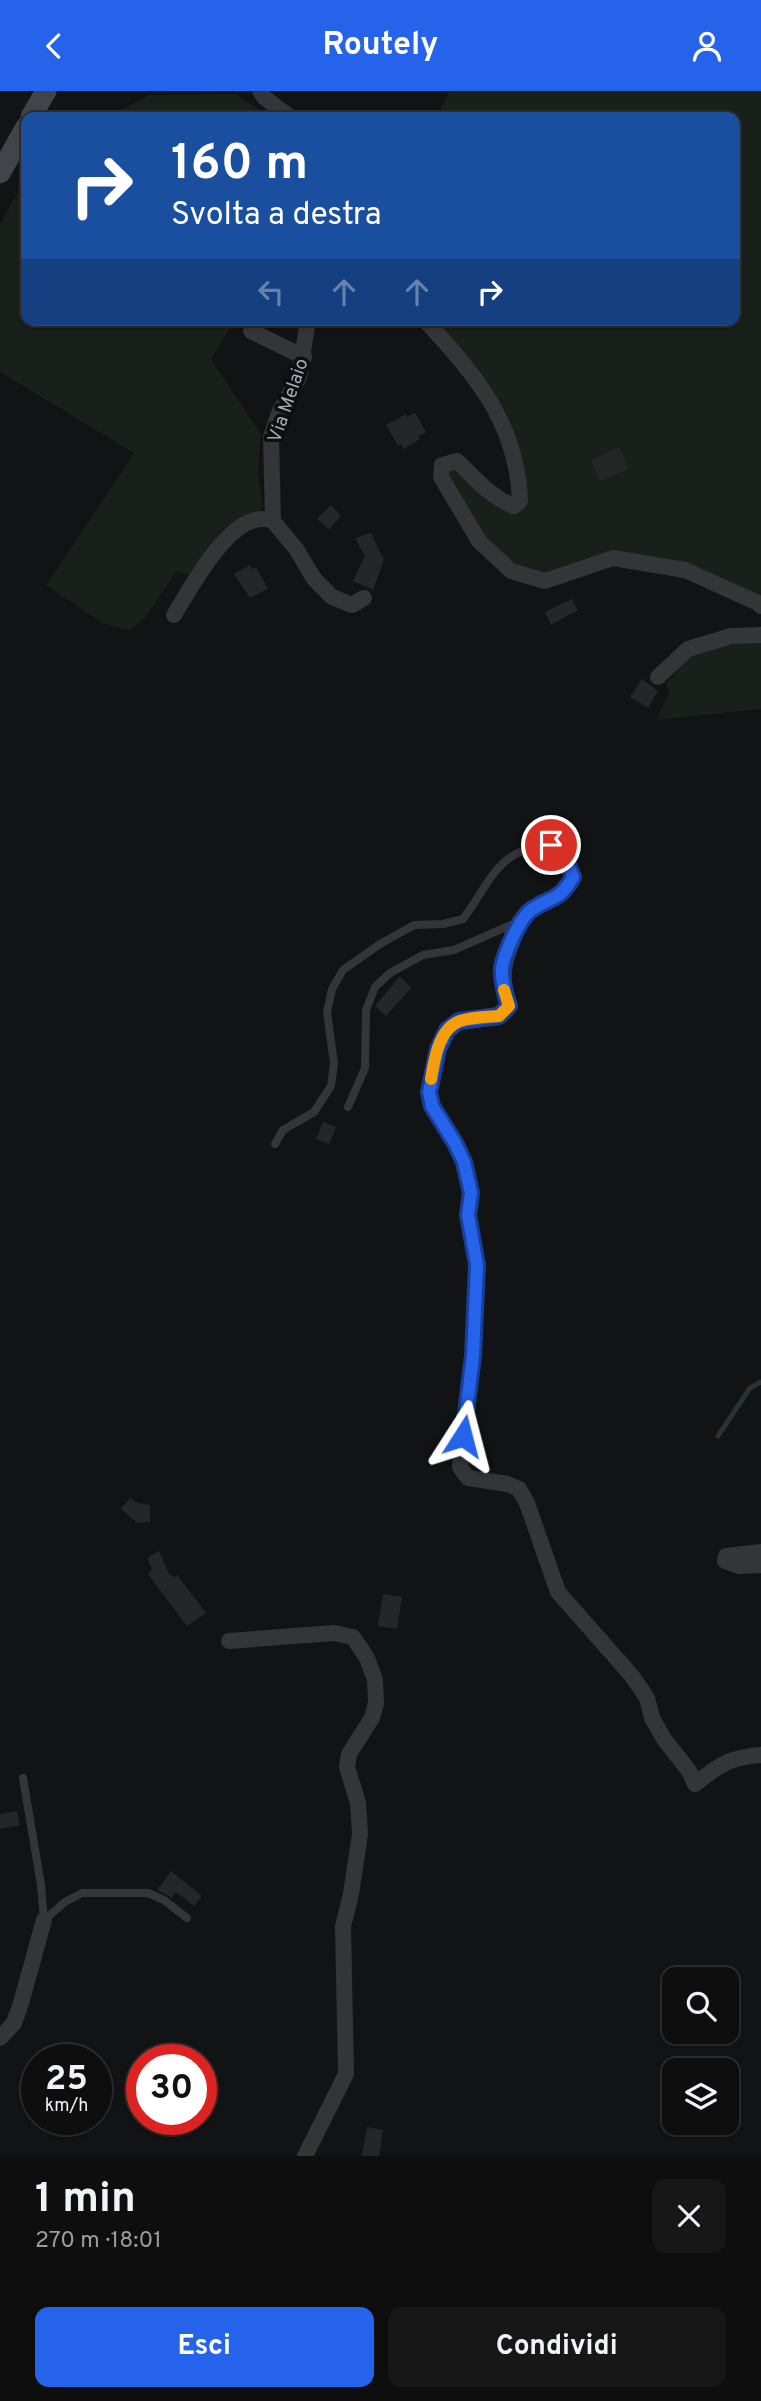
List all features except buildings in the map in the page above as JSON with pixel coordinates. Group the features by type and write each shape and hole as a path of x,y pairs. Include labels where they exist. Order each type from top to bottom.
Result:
{"main road":[{"path":"35,112 46,91"},
{"path":"0,173 21,136"}],"street":[{"path":"260,91 283,112"},
{"name":"Via Melaio","path":"273,521 271,437 279,413 299,377 308,326"},
{"path":"430,326 483,387 498,412 507,436 519,485 520,501 514,506 478,483 457,461 442,465 441,477 479,541 511,571 545,581 612,558 685,570 758,603 761,607"},
{"path":"251,331 303,356"},
{"path":"174,615 208,559 227,537 259,519 266,518 273,521 314,579 332,597 352,605 364,598"},
{"path":"658,677 688,649 731,636 761,635"},
{"path":"520,921 502,968 509,1006 499,1016 459,1021 447,1030 438,1049 429,1092 432,1106 464,1162 471,1193 468,1215 477,1265 473,1356 460,1467 468,1478 508,1484 519,1489 527,1503 558,1592 632,1676 647,1698 652,1718 664,1739 689,1771 695,1784 719,1764 761,1755"},
{"path":"761,1552 726,1556 724,1561 739,1566 761,1565"},
{"path":"229,1641 334,1633 353,1637 367,1658 375,1680 376,1703 372,1718 349,1754 346,1767 358,1803 360,1834 353,1884 342,1926 346,2074 305,2156"},
{"path":"0,2038 14,2024 22,2004 44,1920"}],"lane":[{"path":"275,1144 283,1130 314,1112 331,1086 334,1063 327,1012 332,989 343,970 380,944 414,925 443,924 463,919 496,868 523,849 551,845 565,857 573,877 564,893 531,910 520,921 454,950 423,955 390,973 375,987 366,1010 365,1068 348,1107"},
{"path":"23,1777 41,1885 44,1920"},
{"path":"44,1920 65,1902 82,1893 117,1892 148,1893 164,1900 187,1918"}],"shaded area":[{"path":"449,91 761,91 761,599 609,553 545,575 514,565 482,535 449,477 449,470 456,469 526,504 527,494 504,409 440,326 740,326 740,112 439,112"},
{"path":"236,94 262,112 118,112 150,95"},
{"path":"21,186 21,326 231,326 211,359 261,434 258,473 263,508 222,529 190,575 176,572 145,618 129,631 102,623 46,585 134,453 0,372 0,225"},
{"path":"736,642 761,642 761,709 656,720 669,694 666,683 692,655"}],"waterway":[{"path":"718,1436 750,1388 761,1382"}],"slow traffic":[{"path":"431,1079 438,1049 447,1030 459,1021 499,1016 509,1006 504,990"}],"route":[{"path":"463,1436 473,1356 477,1265 468,1215 471,1193 464,1162 432,1106 429,1092 438,1049 447,1030 459,1021 499,1016 509,1006 502,968 520,921 531,910 564,893 573,877 565,857 551,845"}]}
